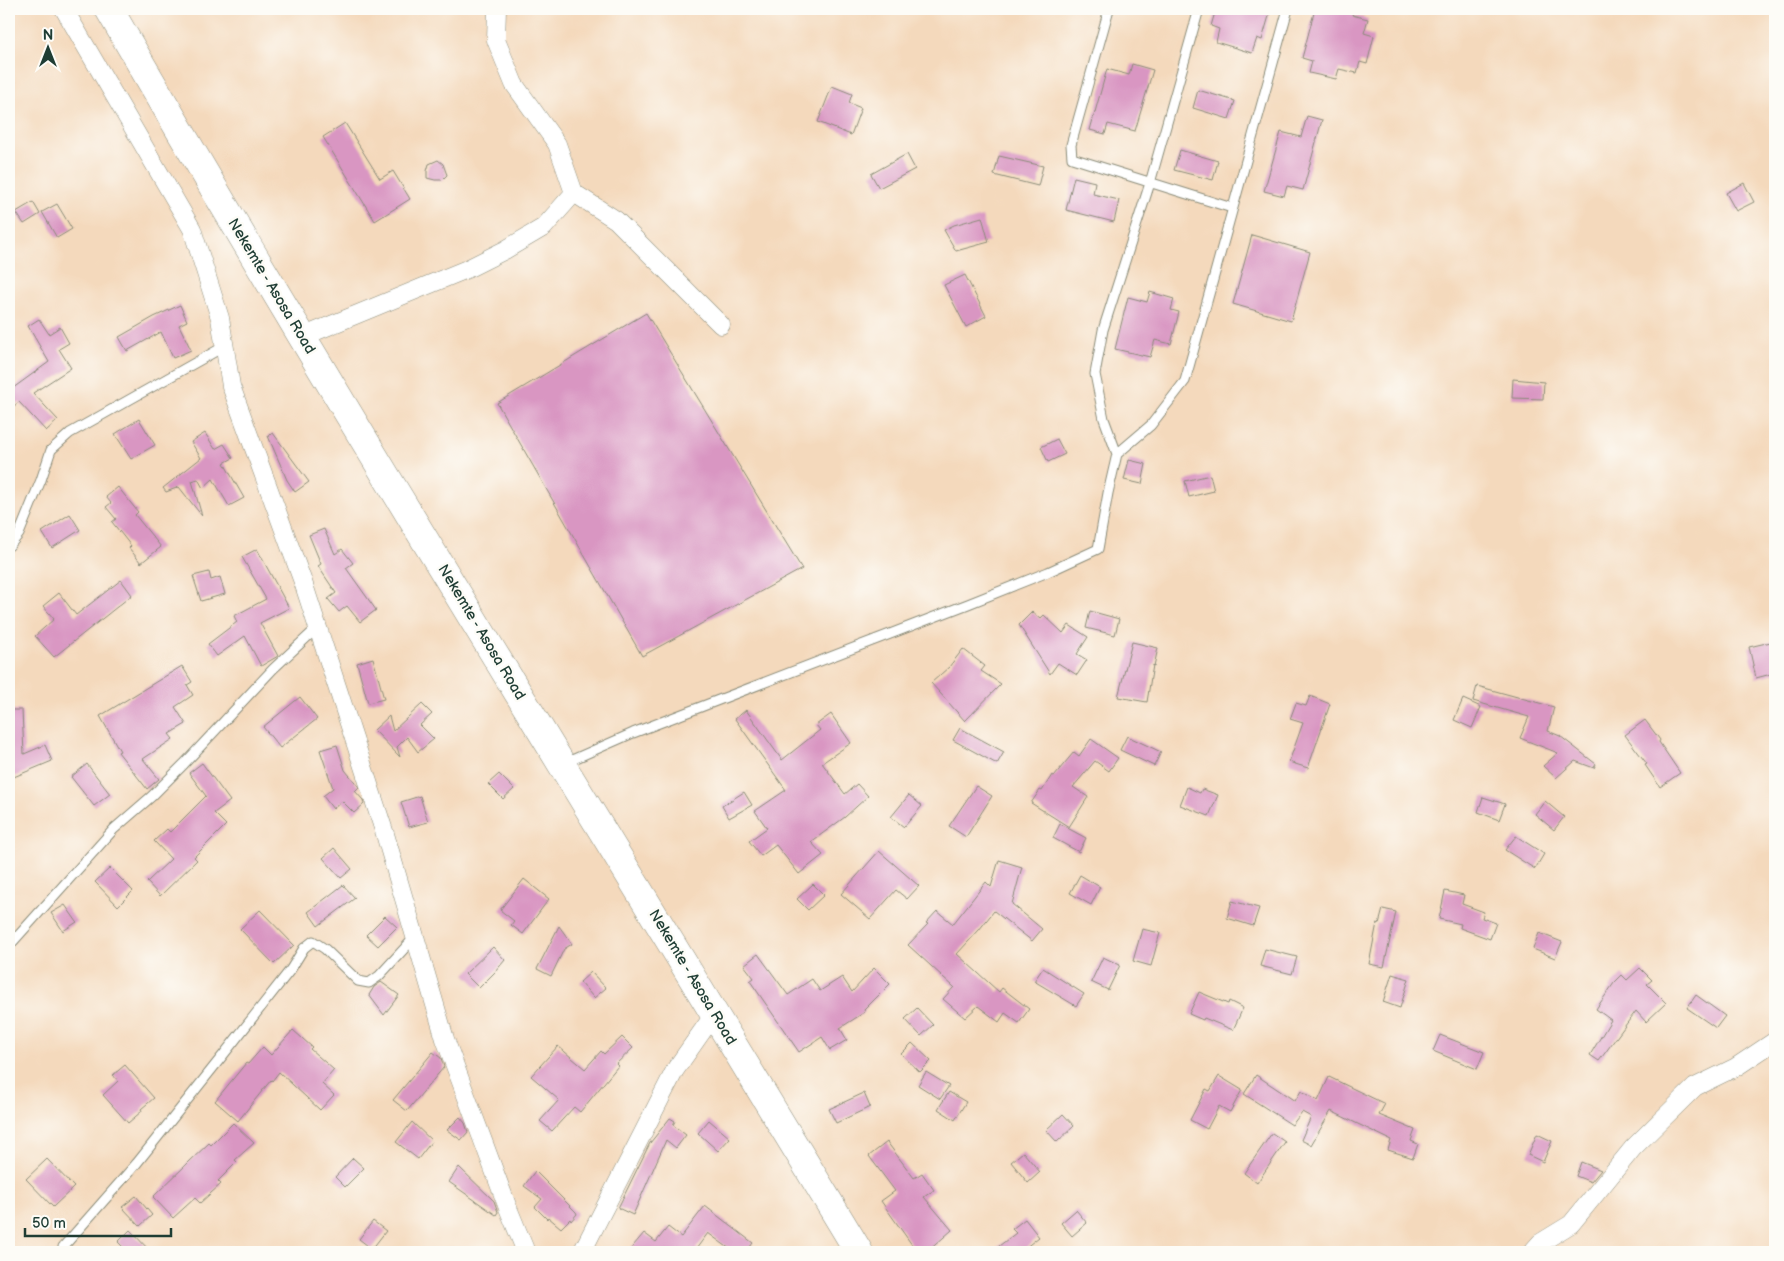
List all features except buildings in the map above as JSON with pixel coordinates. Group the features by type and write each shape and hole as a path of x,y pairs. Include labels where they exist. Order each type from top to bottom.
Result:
{"highway":[{"name":"Nekemte - Asosa Road","path":"109,9 302,337 859,1252"}],"street":[{"path":"64,9 192,229 220,318 226,365 231,386 318,627 385,834 445,1039 526,1252"},
{"path":"497,9 496,40 514,84 557,144 574,193 616,220 721,325"},
{"path":"302,337 467,270 506,250 544,227 574,193"},
{"path":"582,1252 675,1070 715,1014"},
{"path":"1532,1252 1540,1243 1571,1224 1633,1148 1695,1087 1736,1067 1775,1041"}],"lane":[{"path":"1109,9 1071,145 1072,158 1232,208"},
{"path":"563,764 633,733 1048,572 1098,549 1117,454 1104,419 1095,374 1103,330 1150,183 1199,9"},
{"path":"1117,454 1151,425 1185,381 1288,9"},
{"path":"9,546 19,534 50,450 70,433 225,346"},
{"path":"9,946 114,829 152,796 272,669 318,627"},
{"path":"63,1246 137,1163 291,969 304,948 313,941 325,949 358,981 369,983 415,937"}]}
